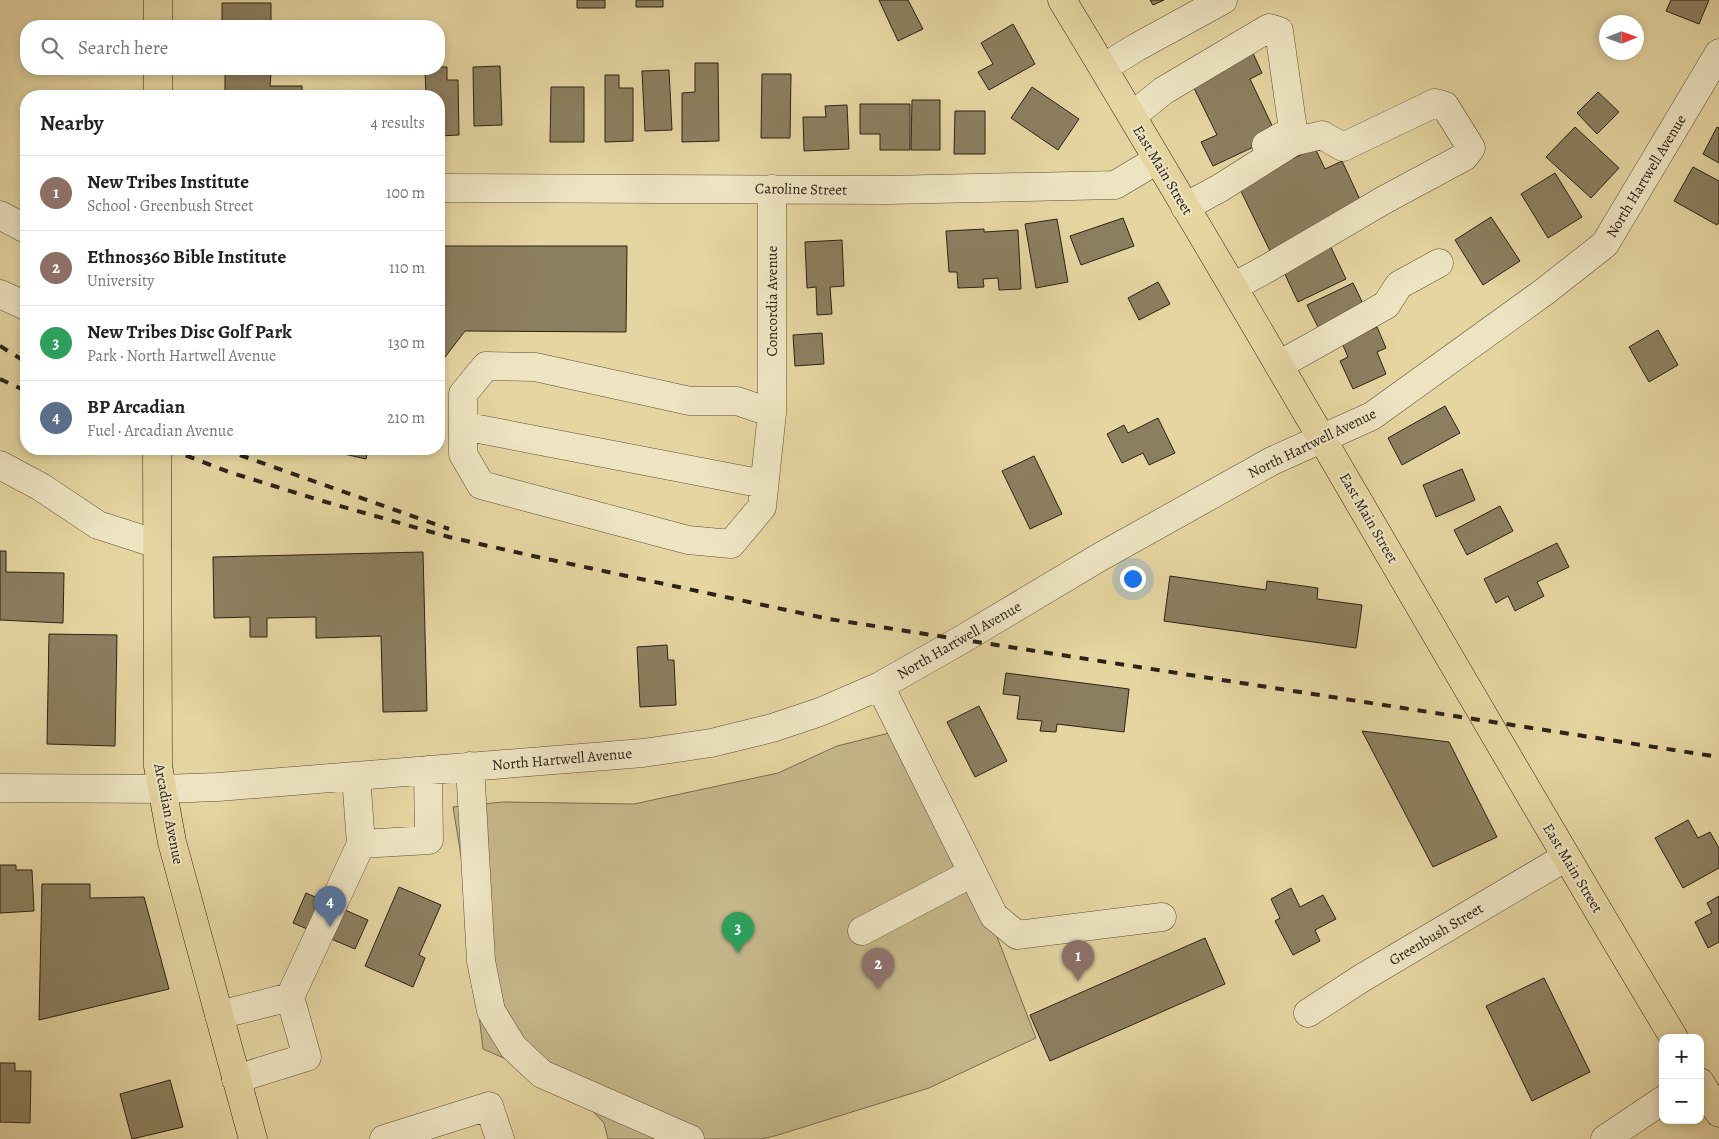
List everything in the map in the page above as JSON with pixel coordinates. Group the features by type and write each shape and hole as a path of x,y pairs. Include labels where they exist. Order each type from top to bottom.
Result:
{"main road":[{"path":"158,0 158,20"},
{"name":"East Main Street","path":"1062,0 1324,439 1566,857 1672,1034"},
{"path":"158,75 158,90"},
{"name":"Arcadian Avenue","path":"157,455 158,766 172,842 253,1139"},
{"path":"1704,1089 1719,1113"}],"street":[{"path":"1103,68 1137,46 1223,0"},
{"path":"1132,116 1163,91 1269,28 1279,30 1293,130 1181,200"},
{"name":"North Hartwell Avenue","path":"0,788 162,789 225,786 643,753 711,743 772,728 820,712 880,686 962,640 1130,540 1272,461 1372,416 1544,292 1605,244 1719,52"},
{"path":"1181,200 1220,188 1293,142 1322,135 1343,147 1435,103 1445,106 1471,148 1464,157 1384,200 1233,287"},
{"name":"Caroline Street","path":"445,188 887,190 1115,185 1157,160"},
{"name":"Concordia Avenue","path":"463,426 463,454 481,485 688,540 731,544 762,507 772,413 772,189"},
{"path":"0,215 20,226"},
{"path":"1279,365 1386,305 1399,285 1439,263"},
{"path":"0,294 20,303"},
{"path":"764,484 463,426 462,394 486,366 535,367 690,401 737,401 772,413"},
{"path":"0,465 41,487 98,525 157,544"},
{"path":"880,686 994,916 1017,935 1162,917"},
{"path":"470,766 481,962 491,1012 513,1047 542,1074 690,1139"},
{"path":"362,844 429,840 428,770"},
{"path":"236,1078 307,1056 290,997 362,844 356,776"},
{"name":"Greenbush Street","path":"1308,1013 1362,978 1566,857"},
{"path":"862,931 972,873"},
{"path":"219,1016 290,997"},
{"path":"1605,1139 1659,1103"},
{"path":"384,1139 489,1106 500,1139"}],"shaded area":[{"path":"893,732 974,877 1036,1038 929,1088 762,1139 608,1139 604,1123 570,1087 483,1049 474,973 469,905 453,807 503,802 634,804 778,773 837,746"}],"building":[{"path":"577,0 605,0 605,8 577,8"},
{"path":"636,0 663,0 663,7 636,7"},
{"path":"879,0 908,0 923,29 898,41"},
{"path":"1150,0 1164,0 1153,5"},
{"path":"1671,0 1709,0 1699,24 1666,11"},
{"path":"222,3 271,3 271,20 222,20"},
{"path":"1013,24 1035,64 989,90 978,72 993,64 981,43"},
{"path":"1252,51 1262,73 1250,79 1277,136 1213,166 1201,142 1217,135 1190,80"},
{"path":"695,63 718,63 719,141 682,142 682,93 695,92"},
{"path":"500,66 502,125 474,126 473,67"},
{"path":"445,67 447,67 447,80 458,80 459,135 445,136 445,90 426,90 425,75 445,75"},
{"path":"669,70 672,130 645,131 642,71"},
{"path":"762,74 791,74 790,138 761,138"},
{"path":"225,75 271,75 270,86 302,86 302,90 225,90"},
{"path":"605,75 619,75 619,88 633,88 633,141 605,142"},
{"path":"551,87 584,87 584,142 550,142"},
{"path":"1032,87 1079,119 1058,150 1011,118"},
{"path":"1598,92 1619,112 1597,134 1577,113"},
{"path":"912,100 940,100 940,150 911,150"},
{"path":"860,104 910,104 910,150 880,150 880,134 860,134"},
{"path":"847,105 849,149 804,151 803,117 826,117 825,106"},
{"path":"955,111 985,111 985,154 954,154"},
{"path":"1575,127 1619,168 1591,198 1546,157"},
{"path":"1717,127 1719,128 1719,163 1703,154"},
{"path":"1315,148 1325,169 1342,161 1363,206 1270,251 1238,185"},
{"path":"1693,167 1719,181 1719,222 1717,225 1674,201"},
{"path":"1555,173 1582,217 1548,238 1521,194"},
{"path":"1491,217 1520,261 1483,285 1455,240"},
{"path":"1123,218 1134,246 1081,265 1070,236"},
{"path":"1057,219 1068,282 1036,288 1025,224"},
{"path":"984,229 984,232 1018,230 1021,289 999,290 998,278 983,279 984,287 958,288 957,272 949,272 946,231"},
{"path":"842,240 844,286 830,287 832,314 817,315 816,287 807,288 805,242"},
{"path":"1328,241 1346,279 1298,302 1280,264"},
{"path":"445,246 627,246 626,332 465,331 445,357"},
{"path":"1158,282 1170,304 1139,320 1128,298"},
{"path":"1353,283 1367,312 1322,335 1307,305"},
{"path":"1377,327 1386,348 1377,352 1386,374 1353,389 1340,361 1348,357 1342,343"},
{"path":"1658,330 1678,365 1649,382 1629,347"},
{"path":"822,333 824,364 795,366 793,335"},
{"path":"1445,406 1460,433 1402,465 1388,438"},
{"path":"1158,418 1175,453 1149,465 1143,453 1122,463 1107,434 1124,425 1128,433"},
{"path":"348,455 367,455 366,459"},
{"path":"1034,456 1062,514 1030,529 1002,471"},
{"path":"1462,469 1475,500 1436,517 1423,485"},
{"path":"1500,506 1513,531 1467,555 1454,530"},
{"path":"1557,543 1569,567 1537,582 1544,596 1515,611 1508,596 1496,603 1484,579"},
{"path":"0,551 6,551 6,572 64,573 63,623 0,620"},
{"path":"423,552 427,711 383,712 381,636 316,638 316,617 267,618 267,637 250,637 250,617 214,618 213,557"},
{"path":"1170,576 1266,590 1267,581 1318,588 1317,599 1362,605 1356,648 1164,621"},
{"path":"49,634 117,635 115,746 47,744"},
{"path":"667,645 668,660 674,660 676,705 640,707 637,647"},
{"path":"1006,673 1129,689 1124,732 1057,724 1056,732 1040,731 1042,721 1017,719 1020,696 1003,694"},
{"path":"979,706 1007,761 975,777 947,722"},
{"path":"1362,731 1449,742 1497,837 1433,867"},
{"path":"1688,820 1698,838 1710,832 1719,848 1719,868 1683,888 1655,838"},
{"path":"0,865 16,865 16,870 32,870 34,911 0,913"},
{"path":"42,884 90,884 90,898 144,897 169,989 39,1020"},
{"path":"399,887 441,905 419,955 425,958 413,987 365,966"},
{"path":"1291,888 1300,907 1323,895 1336,919 1315,930 1320,941 1293,955 1275,921 1280,918 1271,899"},
{"path":"306,893 368,920 355,949 293,923"},
{"path":"1719,896 1719,942 1708,948 1695,922 1712,913 1707,903"},
{"path":"1205,938 1225,984 1050,1061 1030,1015"},
{"path":"1544,978 1590,1072 1532,1101 1486,1006"},
{"path":"0,1063 15,1063 15,1071 31,1071 30,1123 0,1122"},
{"path":"170,1080 183,1127 132,1139 120,1094"}],"railway":[{"path":"0,346 20,358"},
{"path":"0,379 20,388"},
{"path":"185,455 229,472 319,500 449,537 829,619 1719,757"},
{"path":"240,455 449,529"}],"place":[{"name":"BP Arcadian","path":"330,927"},
{"name":"New Tribes Disc Golf Park","path":"738,953"},
{"name":"New Tribes Institute","path":"1078,981"},
{"name":"Ethnos360 Bible Institute","path":"878,989"}]}
